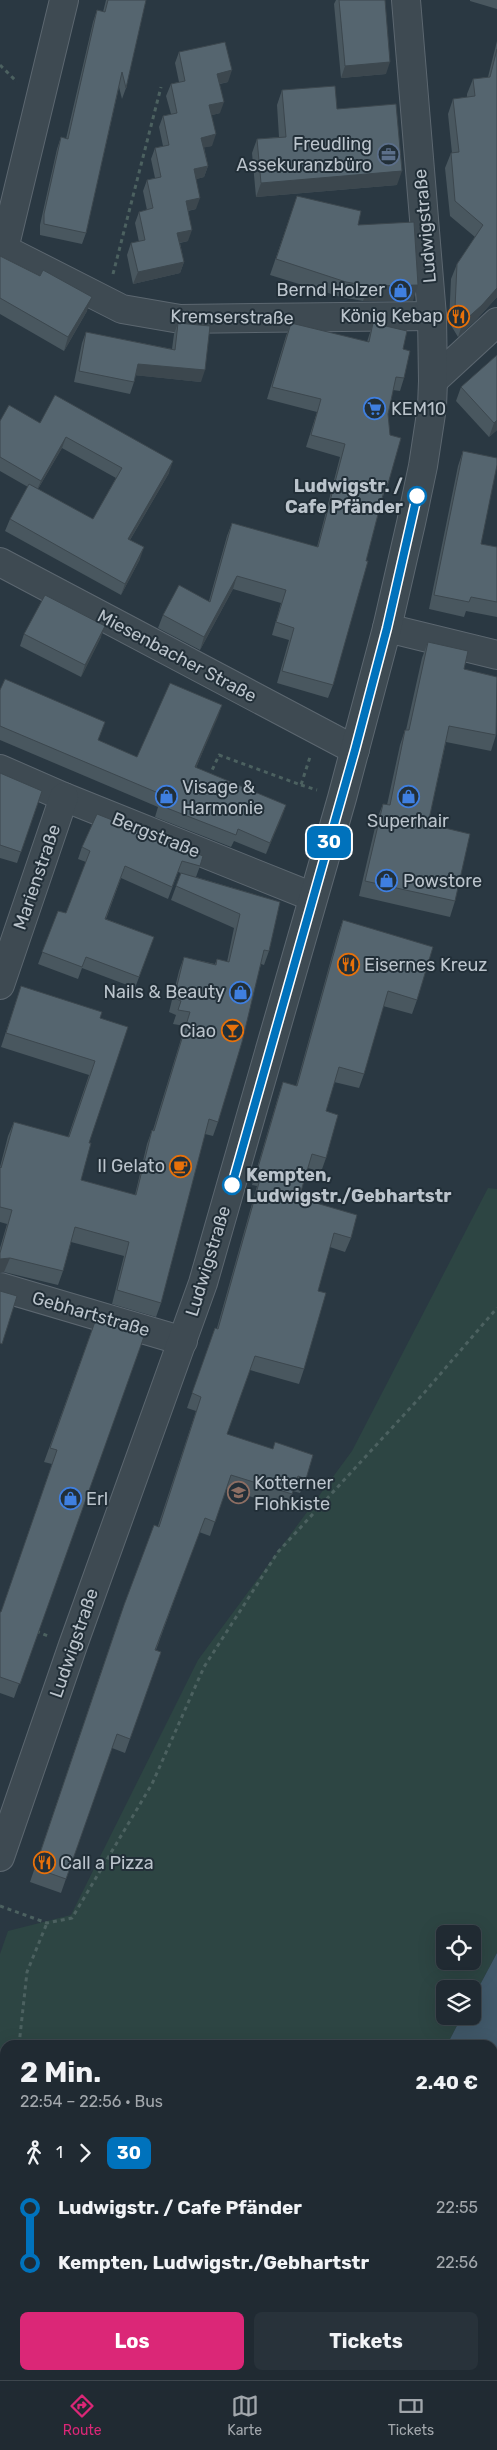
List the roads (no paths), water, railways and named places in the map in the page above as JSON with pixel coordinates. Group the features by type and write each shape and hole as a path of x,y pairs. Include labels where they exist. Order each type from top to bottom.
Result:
{"street":[{"name":"Kremserstraße","path":"64,0 4,249 122,309 180,319 432,316"},
{"name":"Ludwigstraße","path":"0,1856 203,1284 355,750 387,628 423,466 432,407 432,316 406,0"},
{"path":"433,381 497,322"},
{"name":"Miesenbacher Straße","path":"0,562 355,750"},
{"path":"387,628 497,655"},
{"name":"Bergstraße","path":"0,769 64,797 313,897"},
{"name":"Marienstraße","path":"0,985 64,797"},
{"name":"Gebhartstraße","path":"0,1287 183,1341"}],"water":[{"path":"497,1953 497,2040 450,2040 457,2025 481,2025 481,1983"}],"place":[{"name":"Freudling Assekuranzbüro","path":"388,154"},
{"name":"Bernd Holzer","path":"401,290"},
{"name":"König Kebap","path":"459,316"},
{"name":"KEM10","path":"375,409"},
{"name":"Ludwigstr. / Cafe Pfänder","path":"417,496"},
{"name":"Superhair","path":"408,796"},
{"name":"Visage & Harmonie","path":"166,797"},
{"name":"Powstore","path":"387,881"},
{"name":"Eisernes Kreuz","path":"348,965"},
{"name":"Nails & Beauty","path":"241,992"},
{"name":"Ciao","path":"232,1031"},
{"name":"Il Gelato","path":"181,1166"},
{"name":"Kempten, Ludwigstr./Gebhartstr","path":"232,1185"},
{"name":"Kotterner Flohkiste","path":"238,1493"},
{"name":"Erl","path":"70,1499"},
{"name":"Call a Pizza","path":"44,1863"}]}
